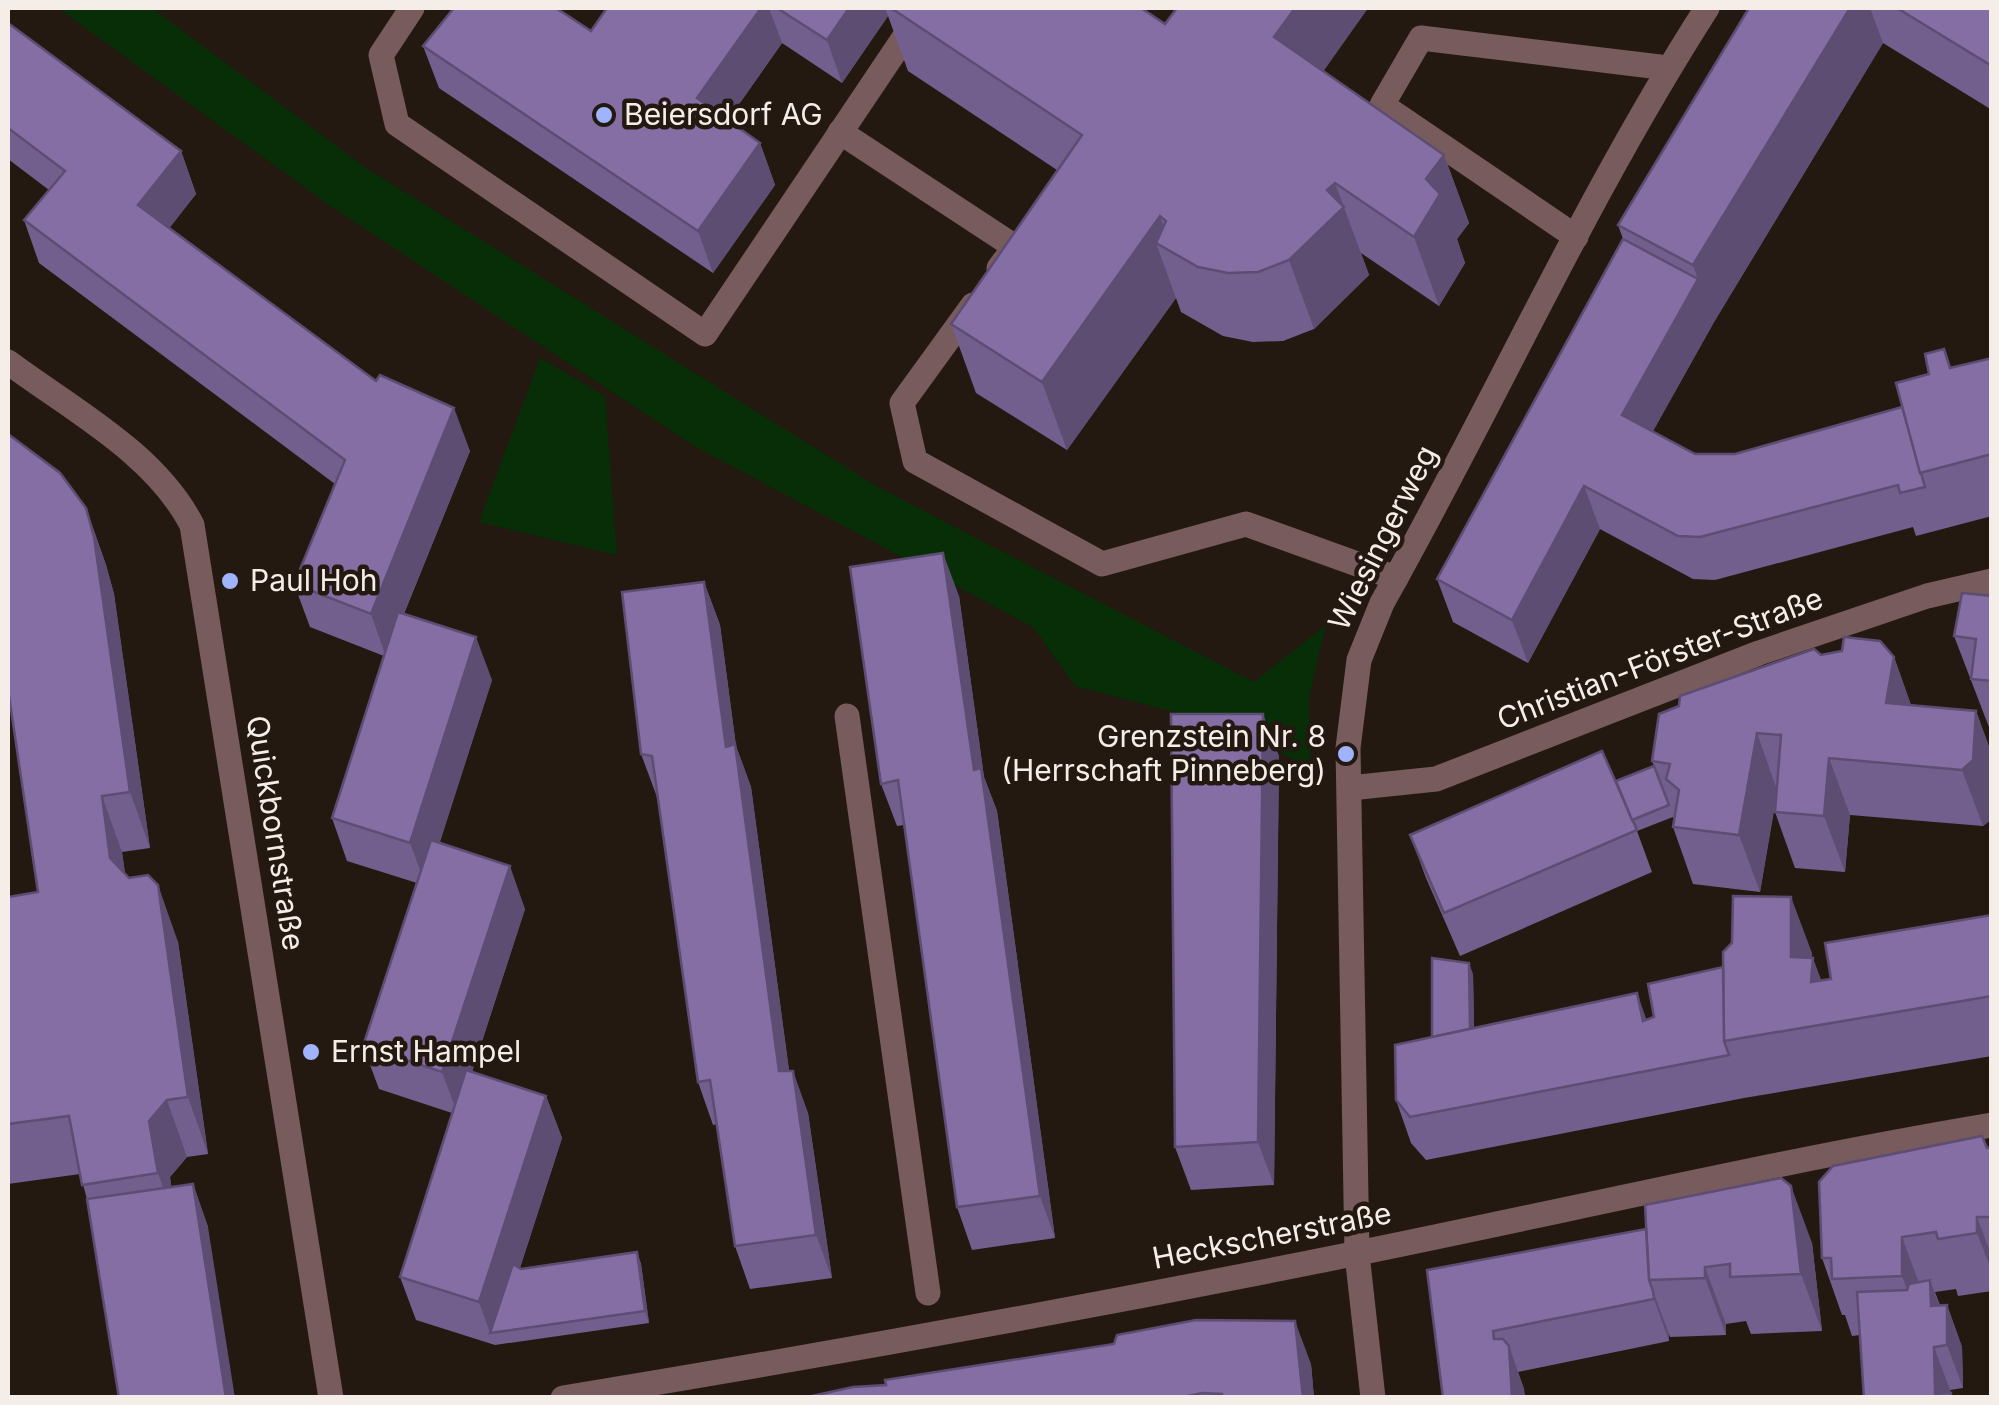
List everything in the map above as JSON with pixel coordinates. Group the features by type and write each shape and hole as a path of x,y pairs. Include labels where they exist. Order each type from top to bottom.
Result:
{"street":[{"path":"412,8 381,54 397,124 704,334 924,8"},
{"name":"Wiesingerweg","path":"1373,1398 1357,1254 1348,748 1359,660 1396,578 1576,237 1668,68 1707,8"},
{"path":"1576,237 1382,105 1421,38 1668,68"},
{"path":"840,132 1014,247 902,403 915,461 1102,564 1246,524 1396,578"},
{"name":"Quickbornstraße","path":"8,362 147,467 178,498 192,525 330,1398"},
{"name":"Christian-Förster-Straße","path":"1350,788 1436,779 1759,653 1928,596 1992,581"},
{"path":"846,716 928,1293"},
{"name":"Heckscherstraße","path":"563,1398 934,1337 1357,1254 1820,1154 1992,1126"}],"green space":[{"path":"58,8 152,8 366,168 876,486 1254,682 1326,625 1309,697 1311,768 1228,726 1075,686 1033,627 694,446 326,203"},
{"path":"540,358 605,396 617,555 479,522"}],"building":[{"name":"Beiersdorf AG","path":"454,8 556,8 591,31 607,8 761,8 697,98 760,143 698,231 423,46"},
{"path":"777,8 849,8 827,40"},
{"path":"891,8 1141,8 1165,24 1177,8 1295,8 1274,37 1444,155 1426,179 1440,194 1414,237 1335,183 1327,190 1344,207 1289,260 1258,272 1228,273 1198,267 1156,243 1166,221 1160,216 1042,382 951,324 1082,135"},
{"path":"1749,8 1850,8 1693,265 1618,225"},
{"path":"1897,8 1992,8 1992,66"},
{"path":"8,23 181,151 138,205 376,381 380,375 454,408 371,614 294,584 345,460 24,220 65,171 8,128"},
{"path":"1623,239 1698,279 1622,415 1695,454 1735,454 1902,407 1925,487 1900,493 1898,485 1700,537 1678,536 1584,486 1512,620 1437,579"},
{"path":"1944,349 1950,368 1992,358 1992,454 1920,473 1896,383 1929,374 1925,354"},
{"path":"8,434 60,473 86,508 94,537 130,792 102,796 110,858 129,878 148,875 158,885 188,1097 167,1100 149,1121 158,1173 82,1185 69,1116 8,1124 8,897 38,892 8,689"},
{"path":"943,553 974,770 981,768 1040,1196 957,1207 898,780 881,784 850,567"},
{"path":"704,582 726,747 735,744 779,1071 793,1071 816,1235 735,1246 710,1080 698,1082 652,756 641,754 622,592"},
{"path":"1962,593 1992,596 1992,681 1971,679 1976,639 1954,636"},
{"path":"398,612 476,637 410,843 332,818"},
{"path":"1844,637 1880,641 1894,657 1886,703 1976,711 1973,760 1962,770 1829,758 1824,816 1775,812 1781,735 1757,733 1739,835 1673,827 1679,790 1666,779 1670,764 1652,761 1659,714 1679,706 1680,696 1814,649 1821,655 1842,651"},
{"path":"1171,714 1263,714 1258,1142 1175,1147"},
{"path":"1602,751 1637,830 1444,913 1410,835"},
{"path":"1654,766 1669,805 1632,820 1616,781"},
{"path":"431,840 510,866 442,1072 363,1046"},
{"path":"1733,896 1791,897 1791,957 1813,958 1811,982 1831,979 1825,943 1992,915 1992,996 1724,1041 1723,952 1732,943"},
{"path":"1432,958 1469,963 1470,1029 1432,1037"},
{"path":"1723,967 1724,1041 1729,1055 1410,1117 1396,1100 1395,1045 1637,993 1643,1021 1654,1017 1648,984"},
{"path":"466,1070 546,1096 479,1302 400,1277"},
{"path":"1982,1136 1987,1148 1992,1147 1992,1217 1977,1217 1977,1233 1938,1239 1936,1232 1902,1237 1902,1276 1832,1279 1831,1258 1822,1258 1819,1182 1833,1166"},
{"path":"1781,1178 1791,1186 1801,1274 1730,1277 1730,1264 1705,1267 1705,1278 1649,1280 1645,1205"},
{"path":"193,1184 226,1398 119,1398 87,1199"},
{"path":"1646,1229 1654,1299 1493,1331 1494,1339 1503,1339 1509,1346 1512,1398 1443,1398 1427,1270"},
{"path":"637,1252 645,1311 490,1333 513,1264 521,1269"},
{"path":"1930,1280 1931,1306 1947,1305 1947,1345 1934,1347 1935,1394 1951,1393 1951,1398 1864,1398 1857,1292 1907,1290 1909,1284"},
{"path":"1196,1320 1295,1321 1303,1398 1222,1398 1222,1394 1202,1393 1179,1398 803,1398 853,1387 886,1385 885,1380 1114,1344 1117,1335"}],"place":[{"name":"Beiersdorf AG","path":"604,115"},
{"name":"Paul Hoh","path":"230,581"},
{"name":"Grenzstein Nr. 8 (Herrschaft Pinneberg)","path":"1346,754"},
{"name":"Ernst Hampel","path":"311,1052"}]}
